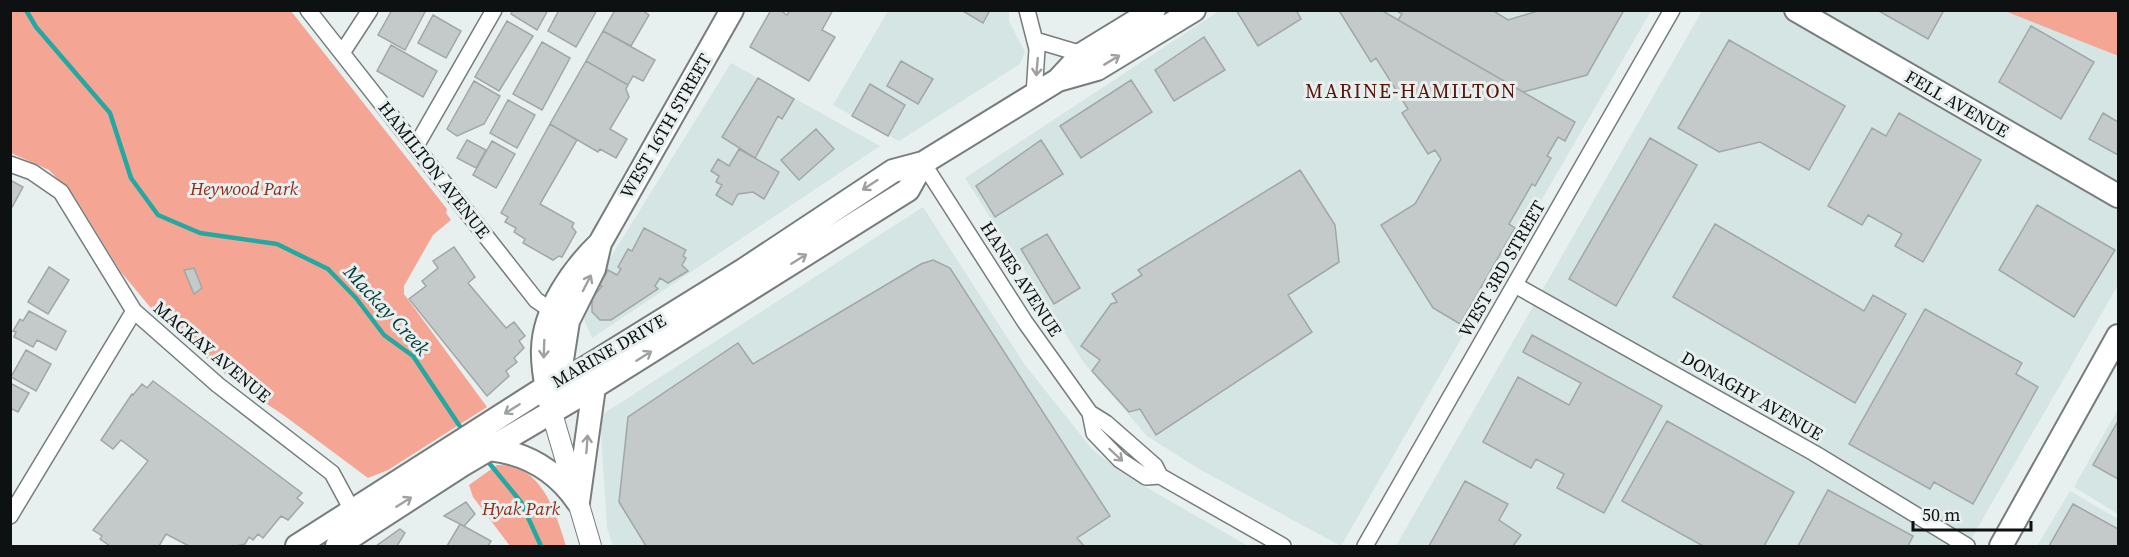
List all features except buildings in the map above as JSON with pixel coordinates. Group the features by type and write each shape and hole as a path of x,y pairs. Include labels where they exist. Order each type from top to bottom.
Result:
{"main road":[{"name":"WEST 16TH STREET","path":"551,410 560,316 579,263 600,243 732,10"},
{"name":"MARINE DRIVE","path":"297,546 352,510 457,456 483,440 554,385 745,269 893,171 923,163 1058,80 1082,54 1154,10"},
{"name":"MARINE DRIVE","path":"1058,80 1097,69 1194,10"},
{"name":"FELL AVENUE","path":"1796,10 2118,196"},
{"name":"MARINE DRIVE","path":"483,440 551,410 594,387 908,190 923,163"},
{"path":"2001,546 2118,336"},
{"path":"578,502 594,387"},
{"path":"483,440 544,467 566,484 578,502"},
{"name":"MARINE DRIVE","path":"337,546 457,456"}],"street":[{"name":"HAMILTON AVENUE","path":"308,10 536,300 560,316"},
{"path":"342,53 370,10"},
{"path":"416,146 494,10"},
{"path":"1027,10 1028,23 1035,40 1038,57 1034,95"},
{"name":"WEST 3RD STREET","path":"1365,546 1672,10"},
{"path":"1035,40 1082,54"},
{"name":"HANES AVENUE","path":"923,163 1025,322 1090,413 1094,433 1120,460 1146,477 1160,476 1283,546"},
{"name":"MACKAY AVENUE","path":"10,164 32,172 61,192 134,311 218,385 332,473 352,510"},
{"name":"DONAGHY AVENUE","path":"1515,285 1814,453 1967,546"},
{"path":"10,516 134,311"},
{"path":"551,410 591,546"}],"shaded area":[{"path":"888,11 1009,11 1009,21 1025,52 1020,64 899,141 833,105"},
{"path":"1219,11 1651,11 1341,546 1199,469 1147,436 1084,363 965,178"},
{"path":"1702,11 2013,11 2118,57 2118,285 1967,546 1396,546"},
{"path":"731,63 880,146 592,338 583,317 609,260"},
{"path":"923,207 1025,365 1092,449 1125,475 1248,546 613,546 607,528 600,416"},
{"path":"2118,409 2118,514 2074,487"},
{"path":"2070,491 2118,519 2118,546 2037,546"}],"green space":[{"name":"Heywood Park","path":"10,11 291,11 447,209 446,213 451,220 433,235 404,286 404,294 487,407 388,470 368,478 282,414 235,383 155,313 121,272 74,196 49,170 11,153"},
{"path":"2005,11 2118,11 2118,56"},
{"name":"Hyak Park","path":"497,465 525,472 536,481 557,518 566,546 510,546 473,497 469,485"}],"waterway":[{"name":"Mackay Creek","path":"26,10 36,27 110,113 131,178 158,215 200,233 277,244 328,269 356,298 384,335 413,356 463,431"},
{"name":"Mackay Creek","path":"485,458 521,502 541,546"}],"district":[{"name":"MARINE-HAMILTON","path":"1411,91"}]}
